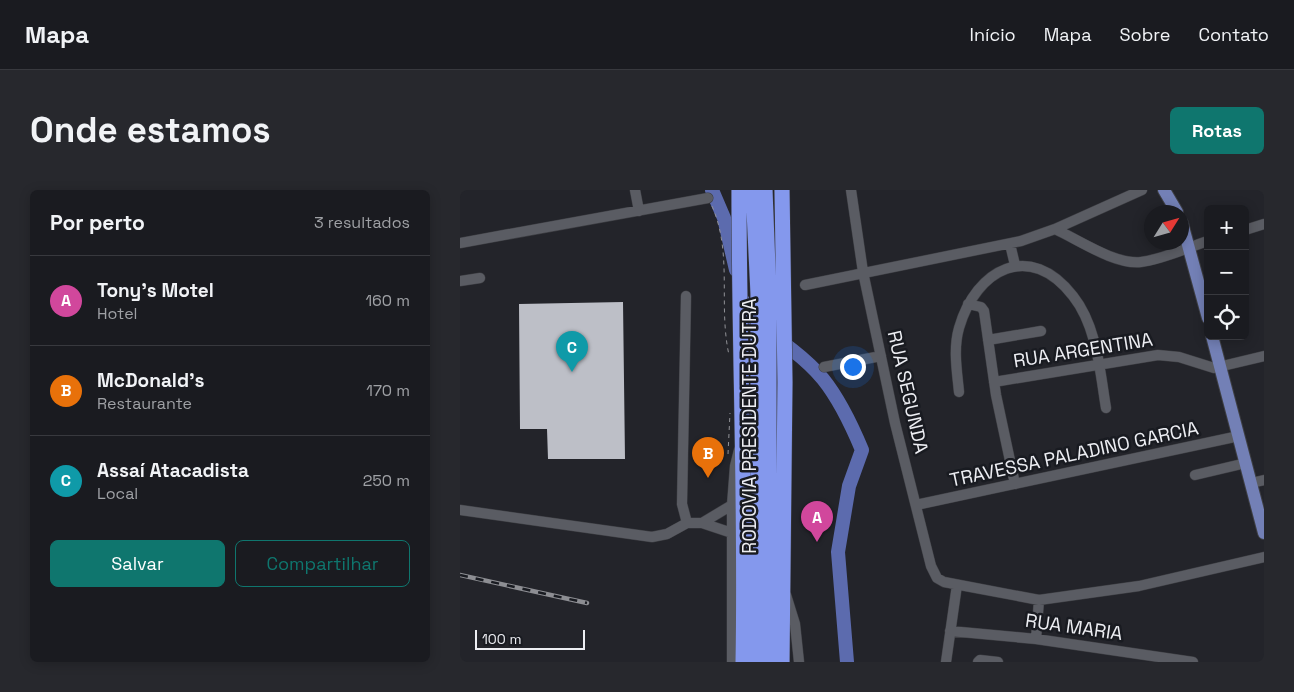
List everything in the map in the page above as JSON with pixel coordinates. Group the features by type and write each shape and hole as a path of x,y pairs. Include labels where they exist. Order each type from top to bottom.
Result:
{"highway":[{"name":"RODOVIA PRESIDENTE DUTRA","path":"754,190 763,294"},
{"name":"RODOVIA PRESIDENTE DUTRA","path":"758,662 764,190"},
{"path":"782,190 785,382 782,662"},
{"path":"739,196 742,338 741,442 745,557 743,662"},
{"name":"RODOVIA PRESIDENTE DUTRA","path":"763,355 769,662"}],"main road":[{"path":"1164,190 1173,205"},
{"path":"1189,247 1204,303"},
{"path":"1213,340 1264,533"}],"street":[{"path":"635,190 639,210"},
{"name":"RUA SEGUNDA","path":"851,190 864,272 881,356 933,572 941,581 1039,600 1139,586 1264,557"},
{"path":"805,285 1010,244 1055,229 1142,190"},
{"path":"460,243 708,198"},
{"path":"1249,229 1264,224"},
{"path":"1055,229 1117,259 1133,262 1161,258 1181,250"},
{"path":"1189,247 1204,242"},
{"path":"1010,244 1015,265"},
{"path":"959,392 956,344 968,304 982,285 993,275 1015,265 1040,271 1063,286 1074,296 1084,315 1098,364 1106,408"},
{"path":"460,282 480,278"},
{"path":"686,296 680,493 686,523"},
{"path":"968,304 983,309 994,382 1015,484"},
{"path":"988,340 1041,331"},
{"name":"RUA ARGENTINA","path":"994,382 1163,355 1179,357 1210,368 1220,368 1264,356"},
{"path":"824,367 881,356"},
{"name":"TRAVESSA PALADINO GARCIA","path":"916,505 1239,436"},
{"path":"732,662 732,505 735,466 741,442"},
{"path":"1195,475 1246,463"},
{"path":"1251,483 1264,480"},
{"path":"702,523 732,505"},
{"path":"460,510 652,537 667,534 686,523 702,523 732,533"},
{"path":"946,662 957,585"},
{"path":"783,589 795,624 799,662"},
{"path":"1036,639 1039,600"},
{"name":"RUA MARIA","path":"950,631 1036,639 1193,662"},
{"path":"978,662 980,660 998,662"}],"path":[{"path":"708,198 718,222 724,253 730,357"},
{"path":"728,459 730,412"}],"building":[{"path":"623,302 625,459 548,459 547,429 520,429 519,304"}],"waterway":[{"path":"712,190 724,218 736,270"},
{"path":"743,301 747,318 797,353 823,379 845,413 862,450 849,486 838,552 847,662"}],"railway":[{"path":"460,575 587,603"}],"place":[{"name":"Assaí Atacadista","path":"572,372"},
{"name":"McDonald's","path":"708,478"},
{"name":"Tony's Motel","path":"817,542"}]}
